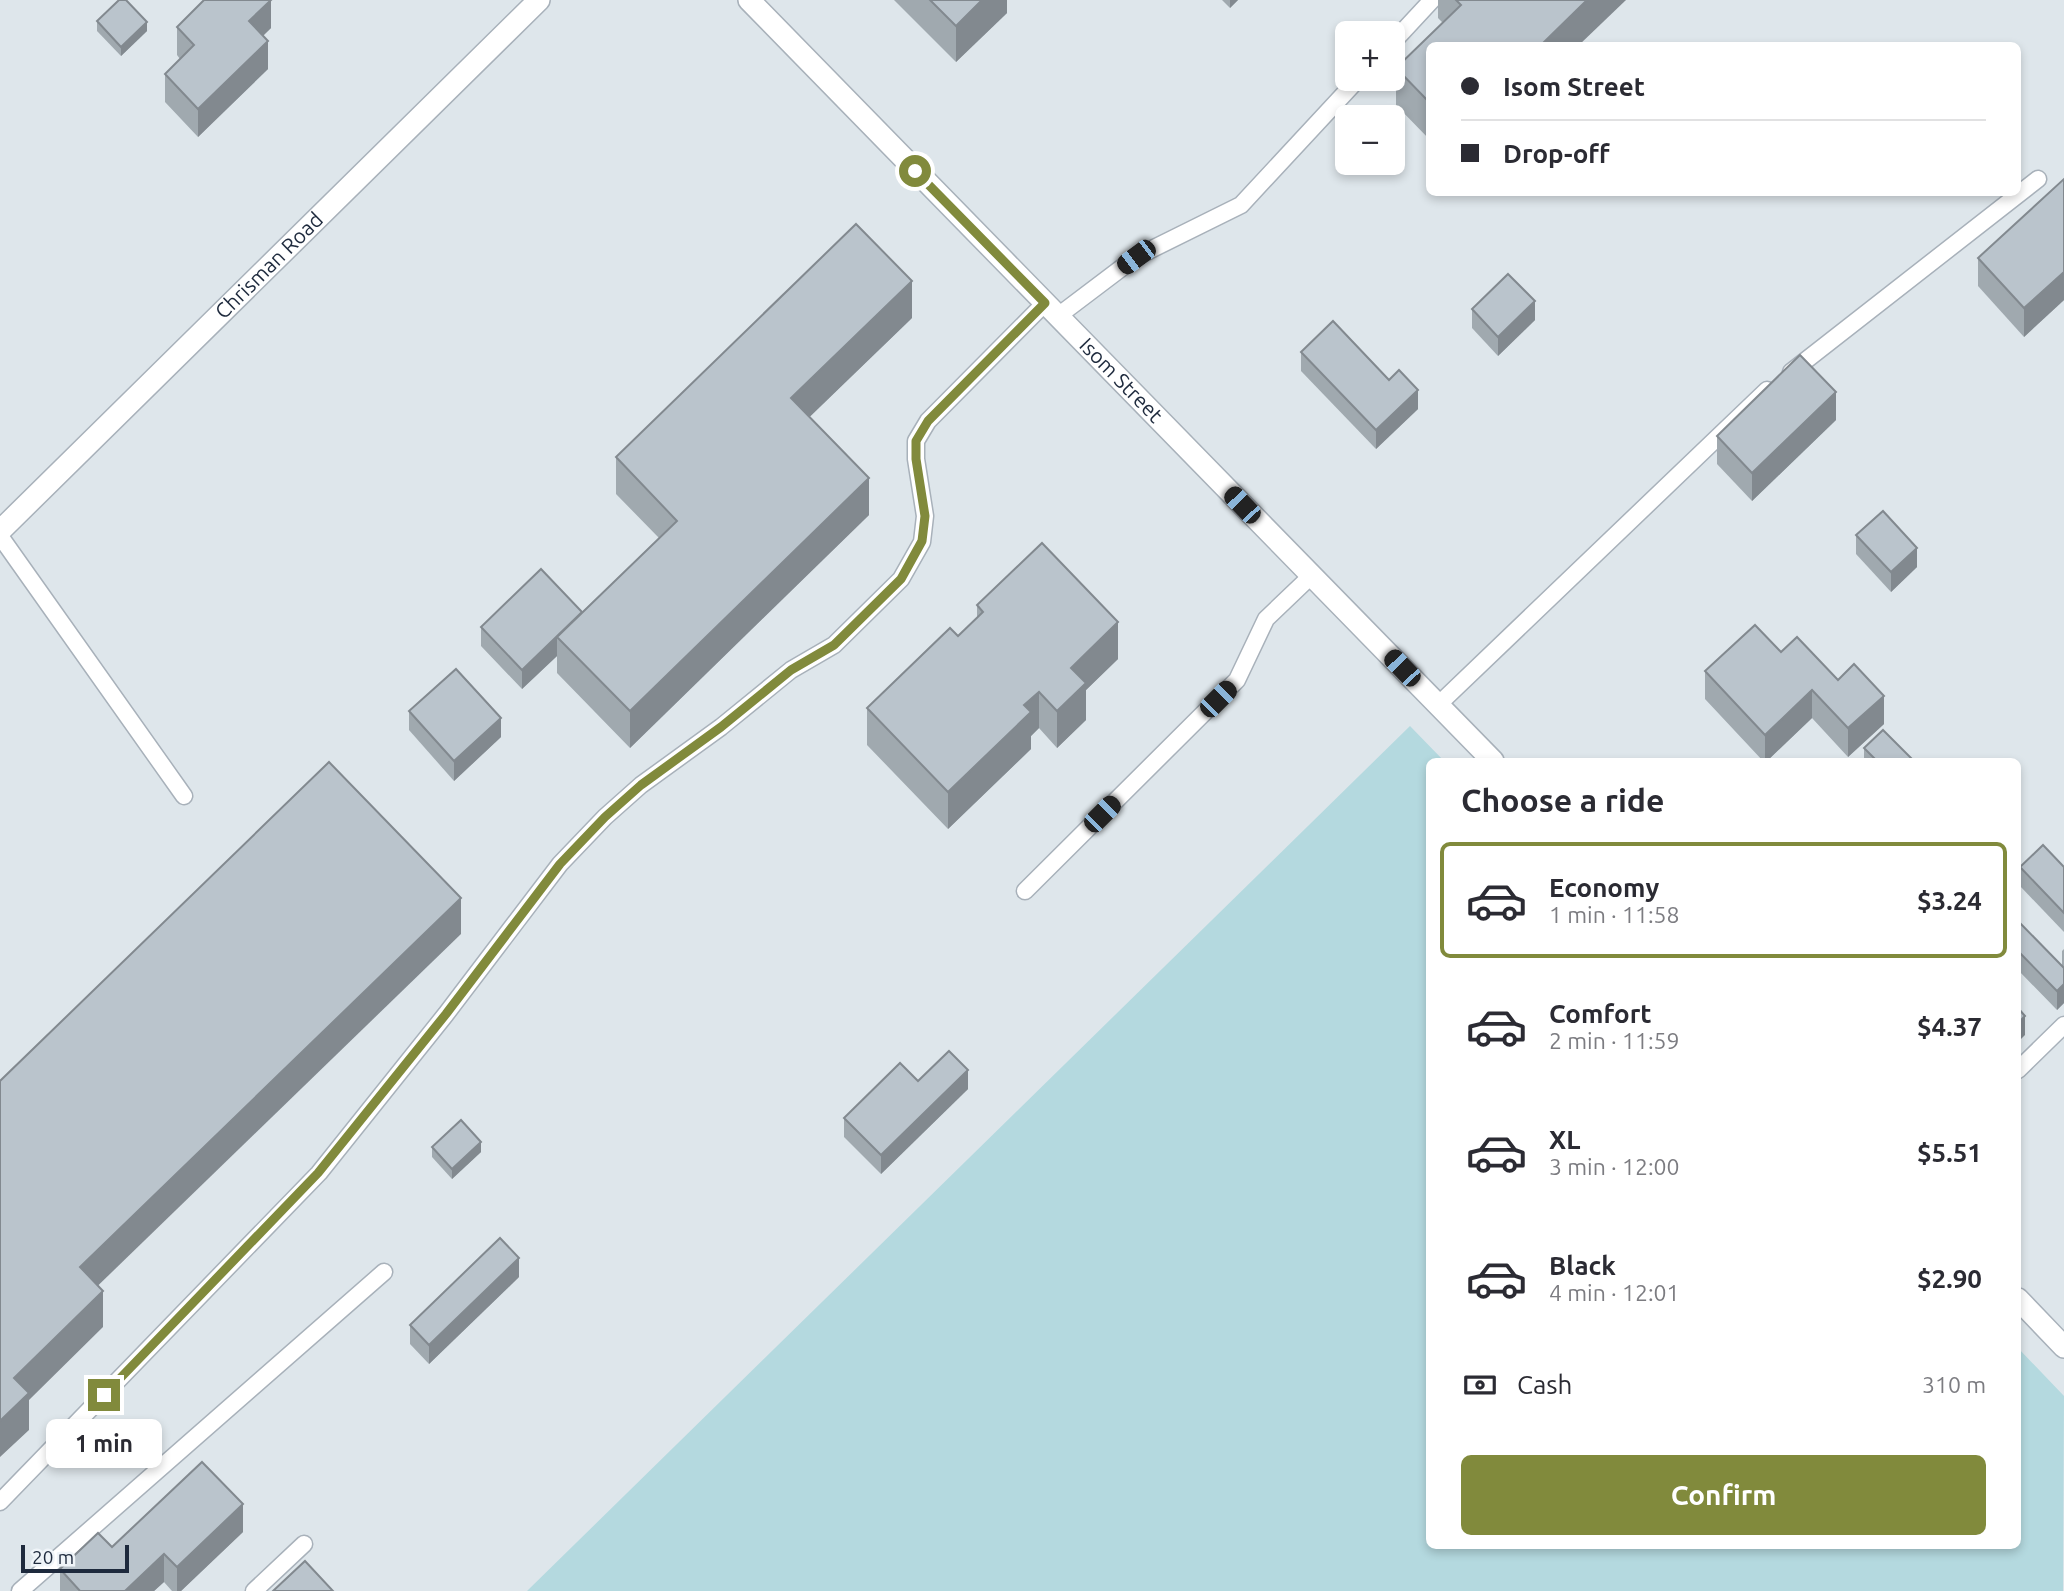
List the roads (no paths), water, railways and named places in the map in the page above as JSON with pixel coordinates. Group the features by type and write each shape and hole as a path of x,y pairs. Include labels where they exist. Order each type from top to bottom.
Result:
{"street":[{"name":"Chrisman Road","path":"0,533 539,0"},
{"name":"Isom Street","path":"749,0 1490,758"},
{"path":"2021,1302 2064,1347"}],"lane":[{"path":"1405,29 1432,0"},
{"path":"0,1502 318,1173 446,1014 560,864 605,817 641,785 721,727 791,670 834,645 901,579 922,541 925,516 916,459 916,441 928,421 1051,310 1136,257 1241,205 1348,91"},
{"path":"2021,191 2038,178"},
{"path":"1438,705 1750,403 2015,196"},
{"path":"0,533 184,796"},
{"path":"1025,891 1237,680 1266,619 1311,576"},
{"path":"2021,1067 2064,1025"},
{"path":"20,1591 384,1272"},
{"path":"254,1591 304,1544"}]}
